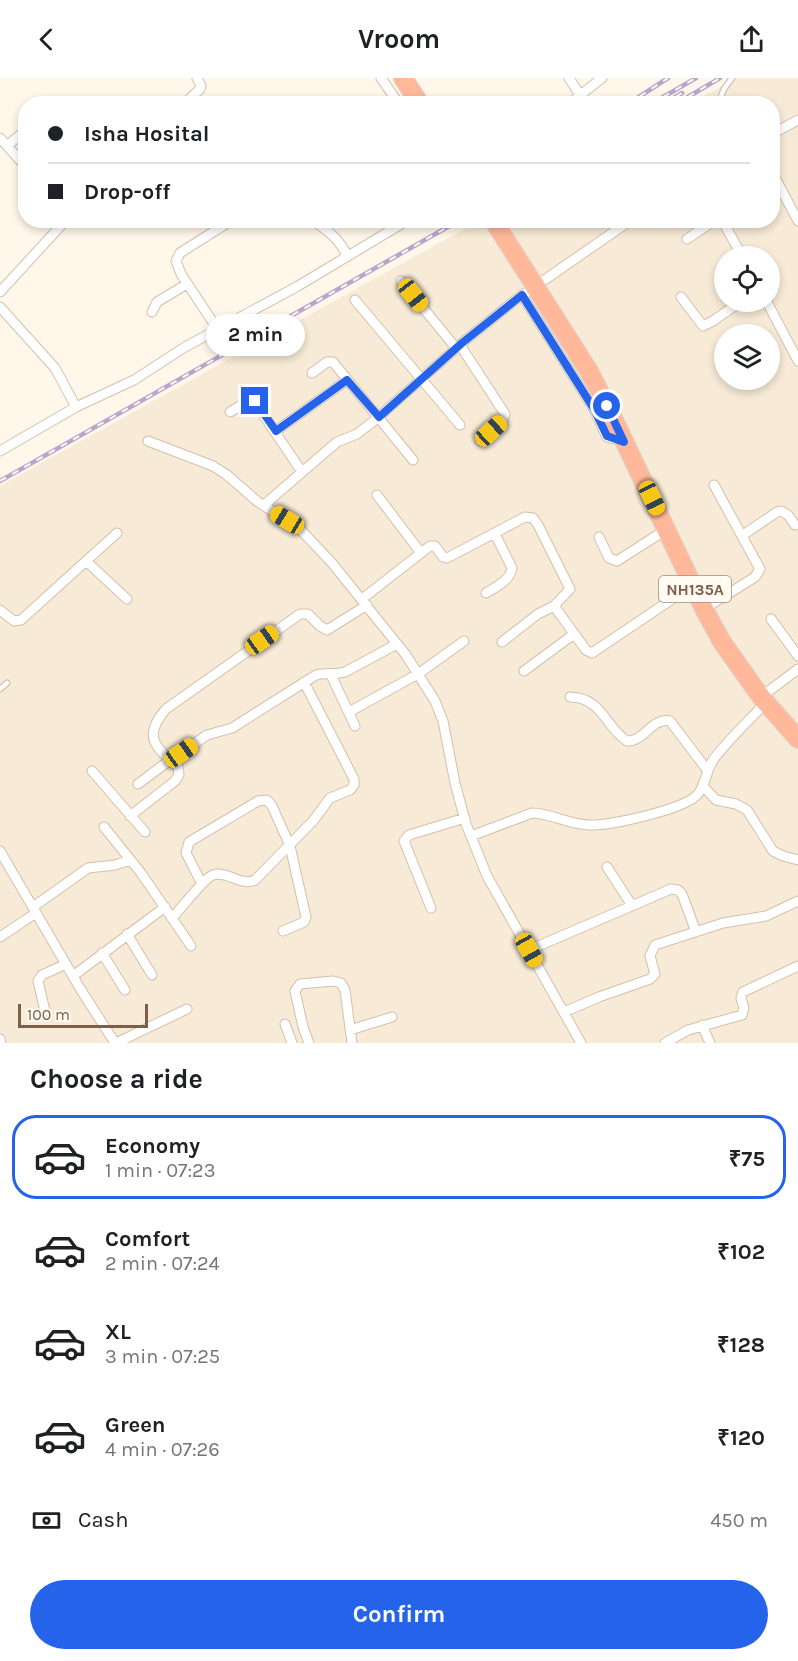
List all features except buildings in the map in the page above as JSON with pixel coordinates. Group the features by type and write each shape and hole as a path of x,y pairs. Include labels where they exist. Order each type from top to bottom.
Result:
{"highway":[{"path":"403,78 415,96"},
{"name":"NH135A","path":"498,228 589,371 704,609 738,667 763,700 798,739"}],"street":[{"path":"193,96 200,89 200,82 197,78"},
{"path":"381,78 393,96"},
{"path":"569,78 580,94 602,78"},
{"path":"780,130 798,120"},
{"path":"7,146 18,137"},
{"path":"0,138 18,158"},
{"path":"780,187 798,221"},
{"path":"0,292 59,228"},
{"path":"218,330 177,267 177,257 219,228"},
{"path":"323,228 344,247 347,256"},
{"path":"0,451 76,407 134,380 394,228"},
{"path":"264,505 337,442 357,434 379,417 458,346 522,295 619,228"},
{"path":"687,239 703,228"},
{"path":"726,228 736,246"},
{"path":"401,281 458,346 506,414 502,421 480,441"},
{"path":"152,312 157,302 187,284"},
{"path":"522,295 594,409 607,436 624,442"},
{"path":"681,297 703,326 726,312"},
{"path":"355,300 460,425"},
{"path":"0,307 55,368 76,407"},
{"path":"772,312 798,362"},
{"path":"312,373 330,361 336,365 413,460"},
{"path":"276,431 347,380"},
{"path":"230,412 248,401 255,401 302,472"},
{"path":"148,441 213,466 264,505 298,527 364,602 397,644 435,701 443,721 455,783 465,818 488,876 581,1043"},
{"path":"704,609 759,573 759,564 714,485"},
{"path":"377,495 421,553"},
{"path":"743,535 781,511 788,515 795,525"},
{"path":"178,767 160,750 152,737 153,726 166,710 300,614 308,614 320,627 327,630 432,546 447,558 525,517 533,518 569,586 568,592 554,606 538,614 502,642"},
{"path":"599,537 609,558 617,561 667,530"},
{"path":"0,610 14,621 21,620 117,532"},
{"path":"486,593 508,578 512,572 495,534"},
{"path":"86,561 127,599"},
{"path":"554,606 586,650 592,653 693,585"},
{"path":"771,619 798,656"},
{"path":"524,670 574,634"},
{"path":"349,712 418,674 464,641"},
{"path":"130,816 175,781 179,775 177,761 181,753 203,738 232,728 321,673 331,675 345,672 397,644"},
{"path":"471,836 532,813 539,813 571,824 591,825 606,824 686,803 699,794 714,759 763,700 798,669"},
{"path":"331,675 355,726"},
{"path":"172,918 213,875 250,882 261,874 290,846 334,794 350,790 354,785 354,779 304,682"},
{"path":"570,697 582,698 596,706 623,738 630,742 660,721 670,721 708,771"},
{"path":"138,784 170,760"},
{"path":"92,771 145,832"},
{"path":"703,786 720,802 736,804 747,810 773,851 798,860"},
{"path":"202,884 186,853 189,842 258,801 267,800 290,846 306,917 304,922 283,931"},
{"path":"431,908 404,841 409,835 465,818"},
{"path":"104,827 165,907 191,946"},
{"path":"0,851 114,1043 187,1009"},
{"path":"0,937 88,868 115,866 130,860"},
{"path":"607,867 632,904"},
{"path":"529,950 671,889 678,890 682,894 696,932"},
{"path":"564,1012 599,997 650,980 655,974 650,956 655,945 723,923 766,916 798,902"},
{"path":"73,976 126,934 165,907"},
{"path":"126,934 152,975"},
{"path":"102,952 125,990"},
{"path":"45,1011 38,981 42,975 66,964"},
{"path":"665,1043 702,1025 742,1016 743,993 798,966"},
{"path":"309,1043 296,991 300,984 333,981 341,983 345,990 352,1043"},
{"path":"350,1030 392,1017"},
{"path":"285,1024 292,1043"},
{"path":"702,1025 710,1043"}],"lane":[{"path":"721,96 732,78"},
{"path":"0,689 7,683"}],"shaded area":[{"path":"737,78 798,78 798,1043 0,1043 0,486 466,228 780,228 780,96 704,96"}],"railway":[{"path":"640,96 668,78"},
{"path":"665,96 696,78"},
{"path":"690,96 720,78"},
{"path":"677,96 682,93"},
{"path":"0,481 446,228"}],"route":[{"path":"255,401 276,431 347,380 379,417 462,343 522,295 594,409 607,436 624,442 607,406"}]}
